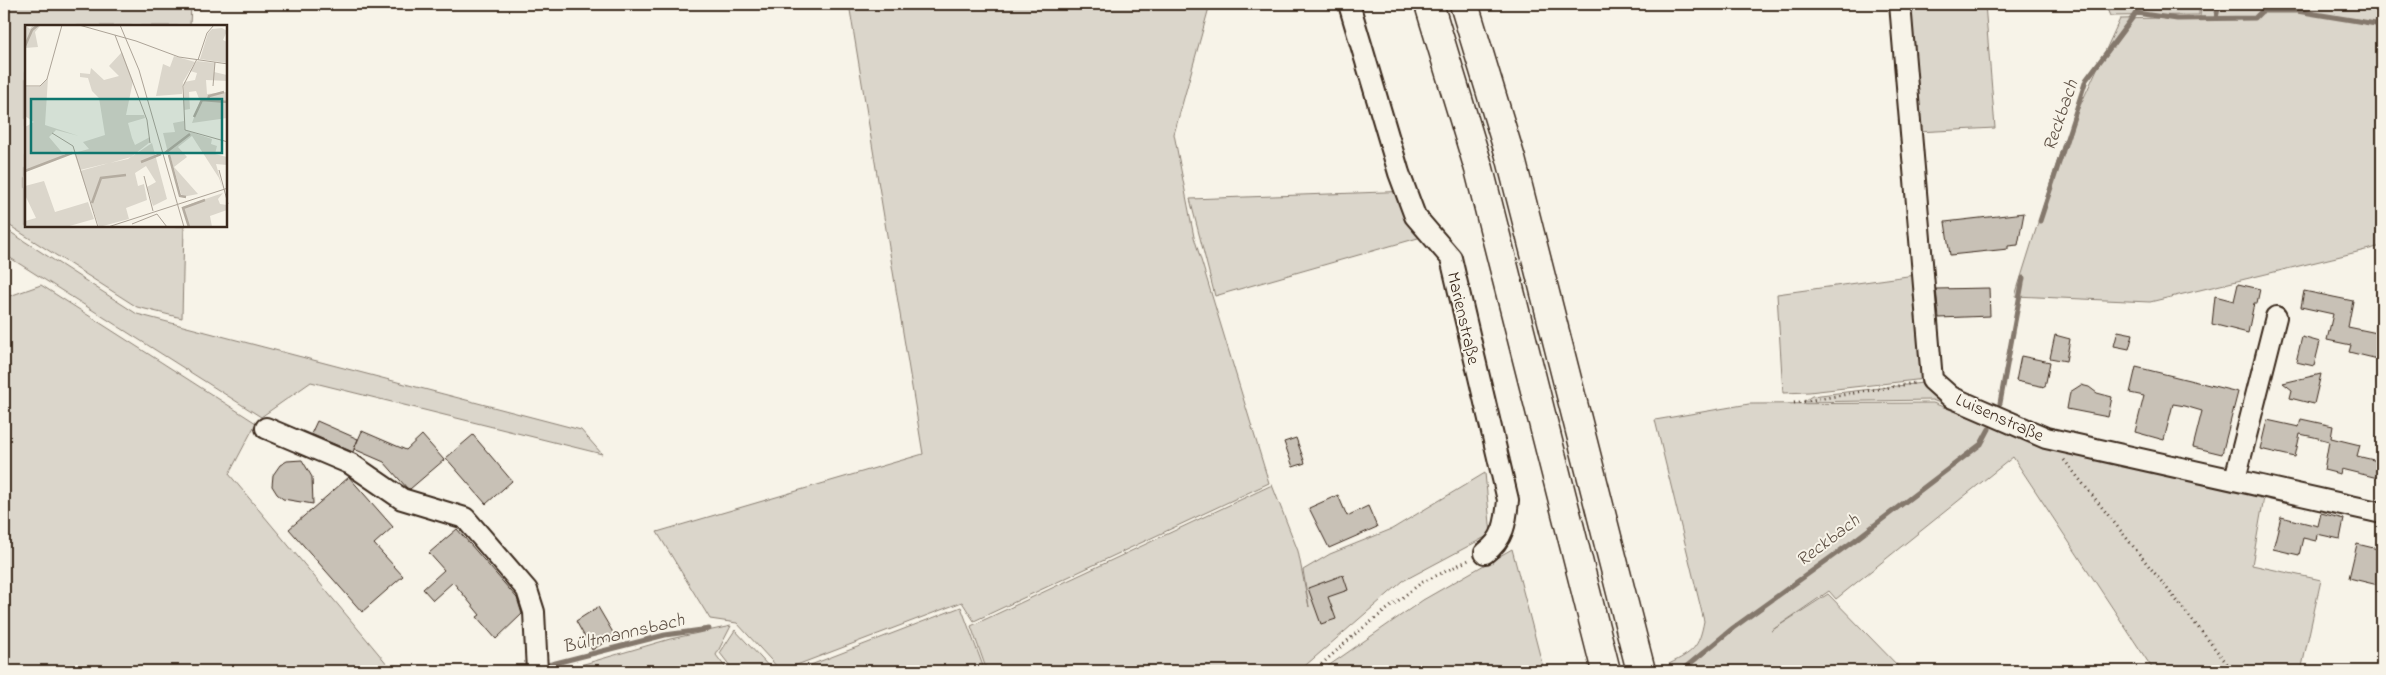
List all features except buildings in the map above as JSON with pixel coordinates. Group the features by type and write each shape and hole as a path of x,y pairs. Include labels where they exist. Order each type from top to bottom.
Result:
{"highway":[{"path":"1429,4 1479,169 1606,671"},
{"path":"1464,4 1511,159 1640,668"}],"street":[{"name":"Marienstraße","path":"1349,4 1399,173 1415,216 1450,258 1508,500 1506,526 1495,545 1485,553"},
{"path":"1900,4 1932,380"},
{"path":"2235,479 2276,317"},
{"name":"Luisenstraße","path":"1932,380 1951,397 2046,438 2382,513"},
{"path":"266,428 351,464 402,500 465,518 527,590 534,612 537,671"}],"path":[{"path":"1794,403 1932,380"},
{"path":"2046,438 2233,671"},
{"path":"1314,671 1354,635 1421,583 1485,553"}],"shaded area":[{"path":"4,4 191,4 190,25 25,25 25,228 184,228 182,318 137,307 4,222"},
{"path":"849,4 1210,4 1174,134 1194,237 1269,483 974,621 962,602 781,671 737,623 710,619 657,532 923,454"},
{"path":"1906,4 1985,4 1995,128 1917,132"},
{"path":"2105,4 2199,4 2199,15 2110,16"},
{"path":"2201,4 2382,4 2382,246 2150,302 2015,296 2063,143 2120,19 2200,17"},
{"path":"1412,191 1425,236 1215,296 1190,199"},
{"path":"4,228 137,314 581,430 602,454 311,382 261,417 4,254"},
{"path":"1915,275 1925,379 1809,392 1783,393 1777,294"},
{"path":"41,285 256,423 229,474 393,671 4,671 4,298"},
{"path":"1931,382 2001,426 1932,400 1803,402 1812,396"},
{"path":"1933,403 2040,444 2264,497 2252,565 2321,580 2301,671 2154,671 2013,457 1836,599 1829,591 1771,631 1828,594 1903,671 1670,671 1669,664 1694,648 1700,637 1704,621 1655,420 1749,404"},
{"path":"1485,473 1491,534 1403,581 1299,671 987,671 971,626 1272,485 1298,551 1309,607 1303,570 1330,554 1392,529"},
{"path":"1512,549 1544,671 1321,671 1423,600"},
{"path":"961,607 983,666 971,671 795,671"},
{"path":"731,626 716,655 728,671 560,671 670,639"},
{"path":"735,630 773,671 734,671 720,653"}],"waterway":[{"path":"2216,18 2219,4"},
{"name":"Reckbach","path":"2040,221 2086,80 2136,13 2177,19 2255,18 2262,11 2297,11 2382,25"},
{"name":"Reckbach","path":"2000,403 2023,278"},
{"name":"Reckbach","path":"1681,671 1733,628 1855,540 1981,444 1989,429"},
{"name":"Bültmannsbach","path":"544,666 665,635 709,629"}]}
